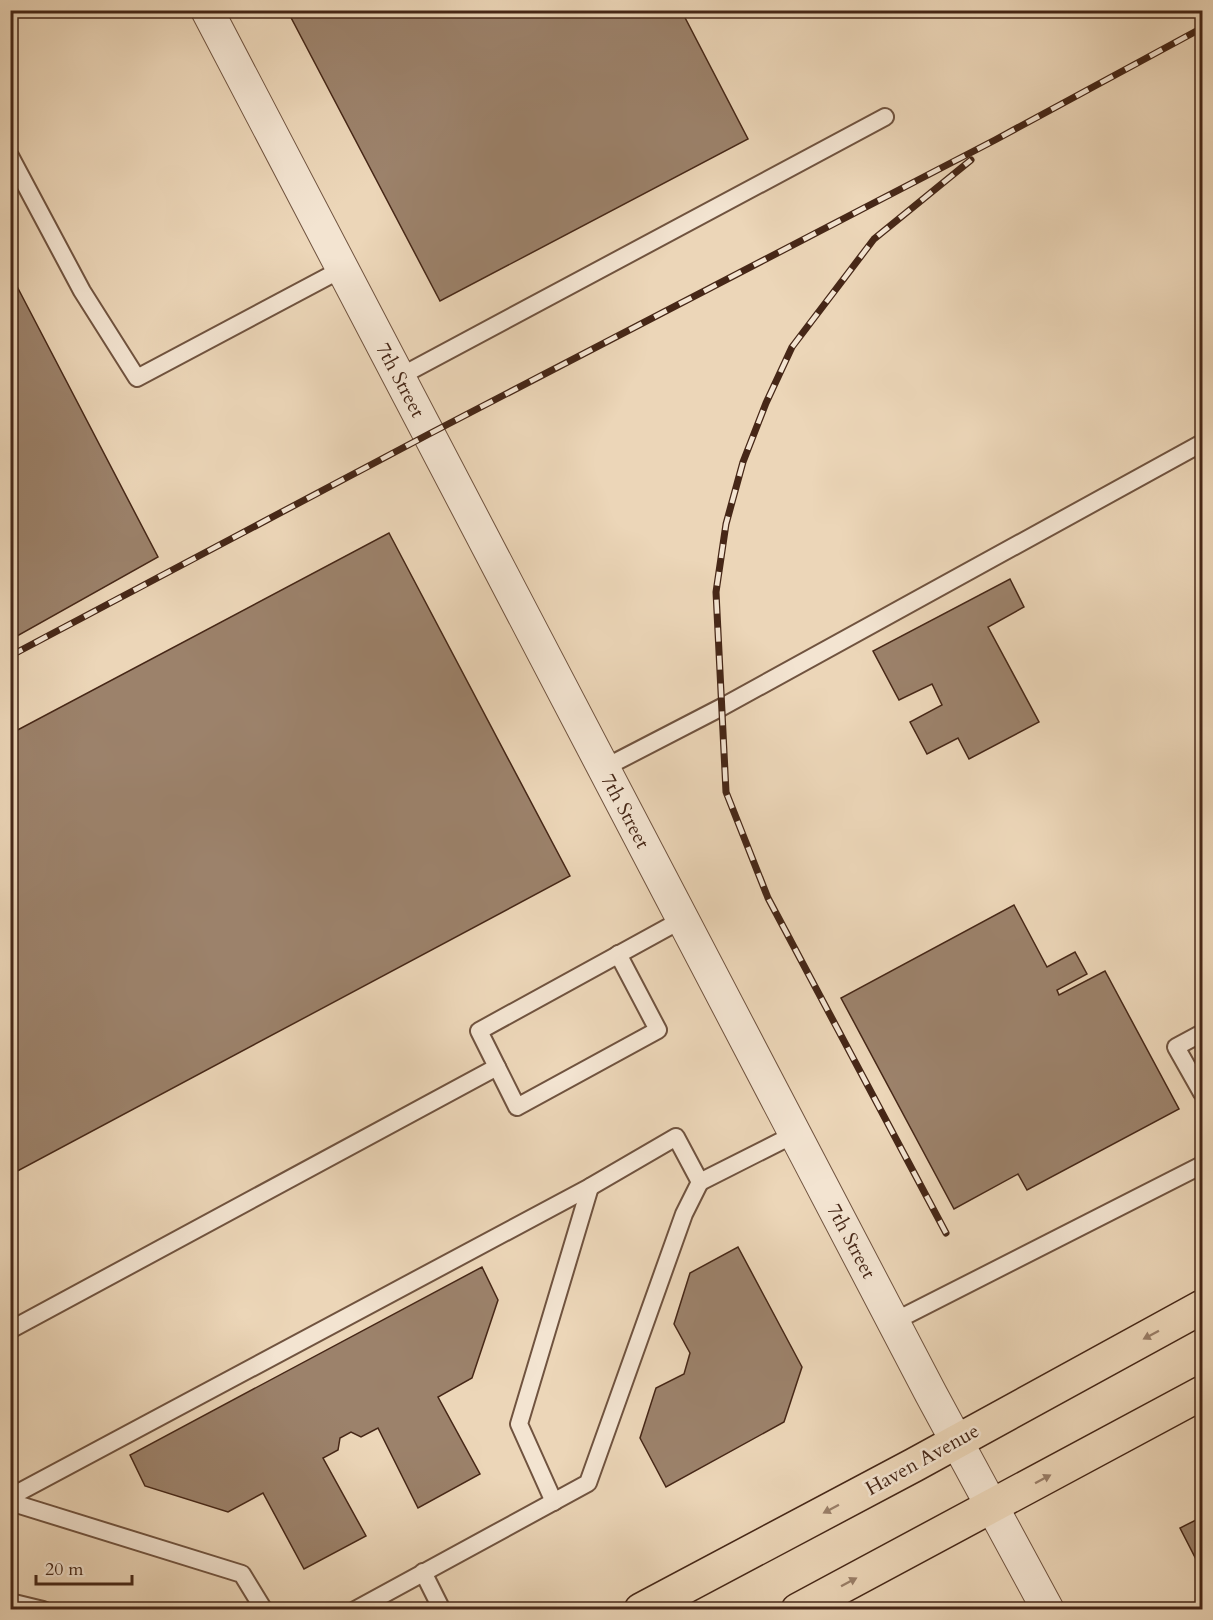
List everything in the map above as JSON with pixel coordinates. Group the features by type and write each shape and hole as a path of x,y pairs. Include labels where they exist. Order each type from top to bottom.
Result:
{"main road":[{"name":"Haven Avenue","path":"641,1610 1203,1307"},
{"path":"798,1610 1203,1393"}],"street":[{"name":"7th Street","path":"207,10 893,1322 1048,1610"}],"lane":[{"path":"399,377 885,117"},
{"path":"10,156 82,291 137,378 342,270"},
{"path":"604,768 722,707 1203,443"},
{"path":"618,954 658,1030 518,1107 479,1031 618,954 683,919"},
{"path":"1203,1033 1176,1047 1203,1094"},
{"path":"10,1330 497,1067"},
{"path":"355,1610 588,1483 684,1214 700,1182 795,1134"},
{"path":"10,1499 590,1187 676,1137 700,1182"},
{"path":"893,1322 1203,1165"},
{"path":"554,1502 519,1424 590,1187"},
{"path":"10,1499 242,1574 264,1610"},
{"path":"423,1572 442,1610"},
{"path":"10,1602 43,1610"}],"building":[{"path":"287,10 681,10 748,139 440,301"},
{"path":"10,273 158,557 10,640"},
{"path":"389,533 570,876 10,1175 10,734"},
{"path":"1010,579 1024,607 988,627 1039,722 969,759 958,738 927,754 910,722 942,705 932,684 899,700 873,651"},
{"path":"1014,905 1047,967 1075,952 1087,974 1057,990 1059,995 1105,971 1179,1109 1027,1190 1018,1174 954,1209 841,998"},
{"path":"738,1247 802,1367 784,1422 666,1487 640,1438 656,1388 684,1374 690,1353 674,1324 690,1273"},
{"path":"482,1267 498,1300 472,1378 438,1397 480,1474 418,1508 378,1428 361,1437 351,1432 340,1438 338,1450 323,1458 366,1536 304,1569 263,1493 228,1512 145,1486 130,1455"},
{"path":"1202,1517 1202,1571 1180,1528"}],"railway":[{"path":"10,656 429,434 995,140 1202,28"},
{"path":"946,1233 768,898 726,792 716,592 726,524 743,462 766,403 792,347 874,239 971,160"}]}
